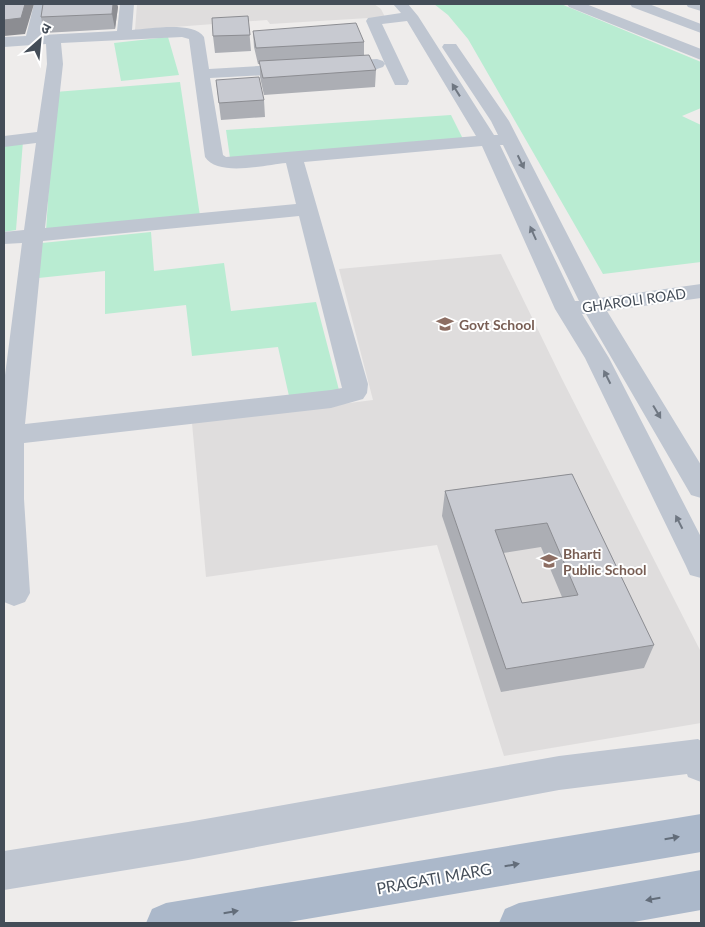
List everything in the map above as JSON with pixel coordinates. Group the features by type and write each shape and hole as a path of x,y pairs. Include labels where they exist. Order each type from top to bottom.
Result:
{"main road":[{"name":"PRAGATI MARG","path":"166,923 701,833"},
{"path":"519,923 701,890"}],"street":[{"path":"33,40 41,4"},
{"path":"124,35 127,4"},
{"path":"574,4 701,55"},
{"path":"637,4 701,29"},
{"path":"627,24 692,4 701,7"},
{"path":"401,81 374,21 410,8"},
{"path":"410,8 488,140 509,181 567,309 597,358 701,566"},
{"path":"410,8 439,30 510,140 593,306 701,488"},
{"path":"4,42 191,33 196,37 214,157 218,161 226,163 488,140 510,140"},
{"path":"14,593 7,436 14,311 33,236 54,64 53,39"},
{"path":"201,74 377,64"},
{"path":"4,141 46,137"},
{"path":"7,436 331,399 354,393 355,384 294,158"},
{"path":"4,238 308,210"},
{"name":"GHAROLI ROAD","path":"567,309 701,291"},
{"path":"4,871 188,841 559,773 698,756 701,765"}],"shaded area":[{"path":"137,4 374,4 381,9 385,17 270,24 267,20 135,30"},
{"name":"Bharti Public School","path":"501,254 562,379 701,652 701,723 504,756 437,545 206,577 192,423 373,400 339,269"}],"green space":[{"path":"434,4 561,4 701,62 701,108 682,116 701,125 701,262 603,274 468,39 448,15"},
{"path":"168,37 179,75 121,81 114,43"},
{"path":"180,82 200,216 46,231 55,92"},
{"path":"451,115 464,141 230,158 226,130"},
{"path":"23,141 16,230 4,232 4,143"},
{"path":"151,232 154,271 224,263 231,311 316,302 339,390 289,396 278,347 192,356 186,305 105,314 105,271 29,279 32,244"}],"building":[{"path":"4,4 25,4 21,18 4,20"},
{"path":"43,4 113,4 112,14 41,17"},
{"path":"248,16 250,35 213,36 212,18"},
{"path":"356,23 364,42 256,48 253,31"},
{"path":"369,55 376,70 263,78 259,61"},
{"path":"259,77 264,100 219,103 216,80"},
{"path":"572,474 654,645 506,669 445,491","holes":["547,523 578,595 522,603 495,530"]}],"place":[{"name":"Govt School","path":"445,324"},
{"name":"Bharti Public School","path":"549,561"}]}
